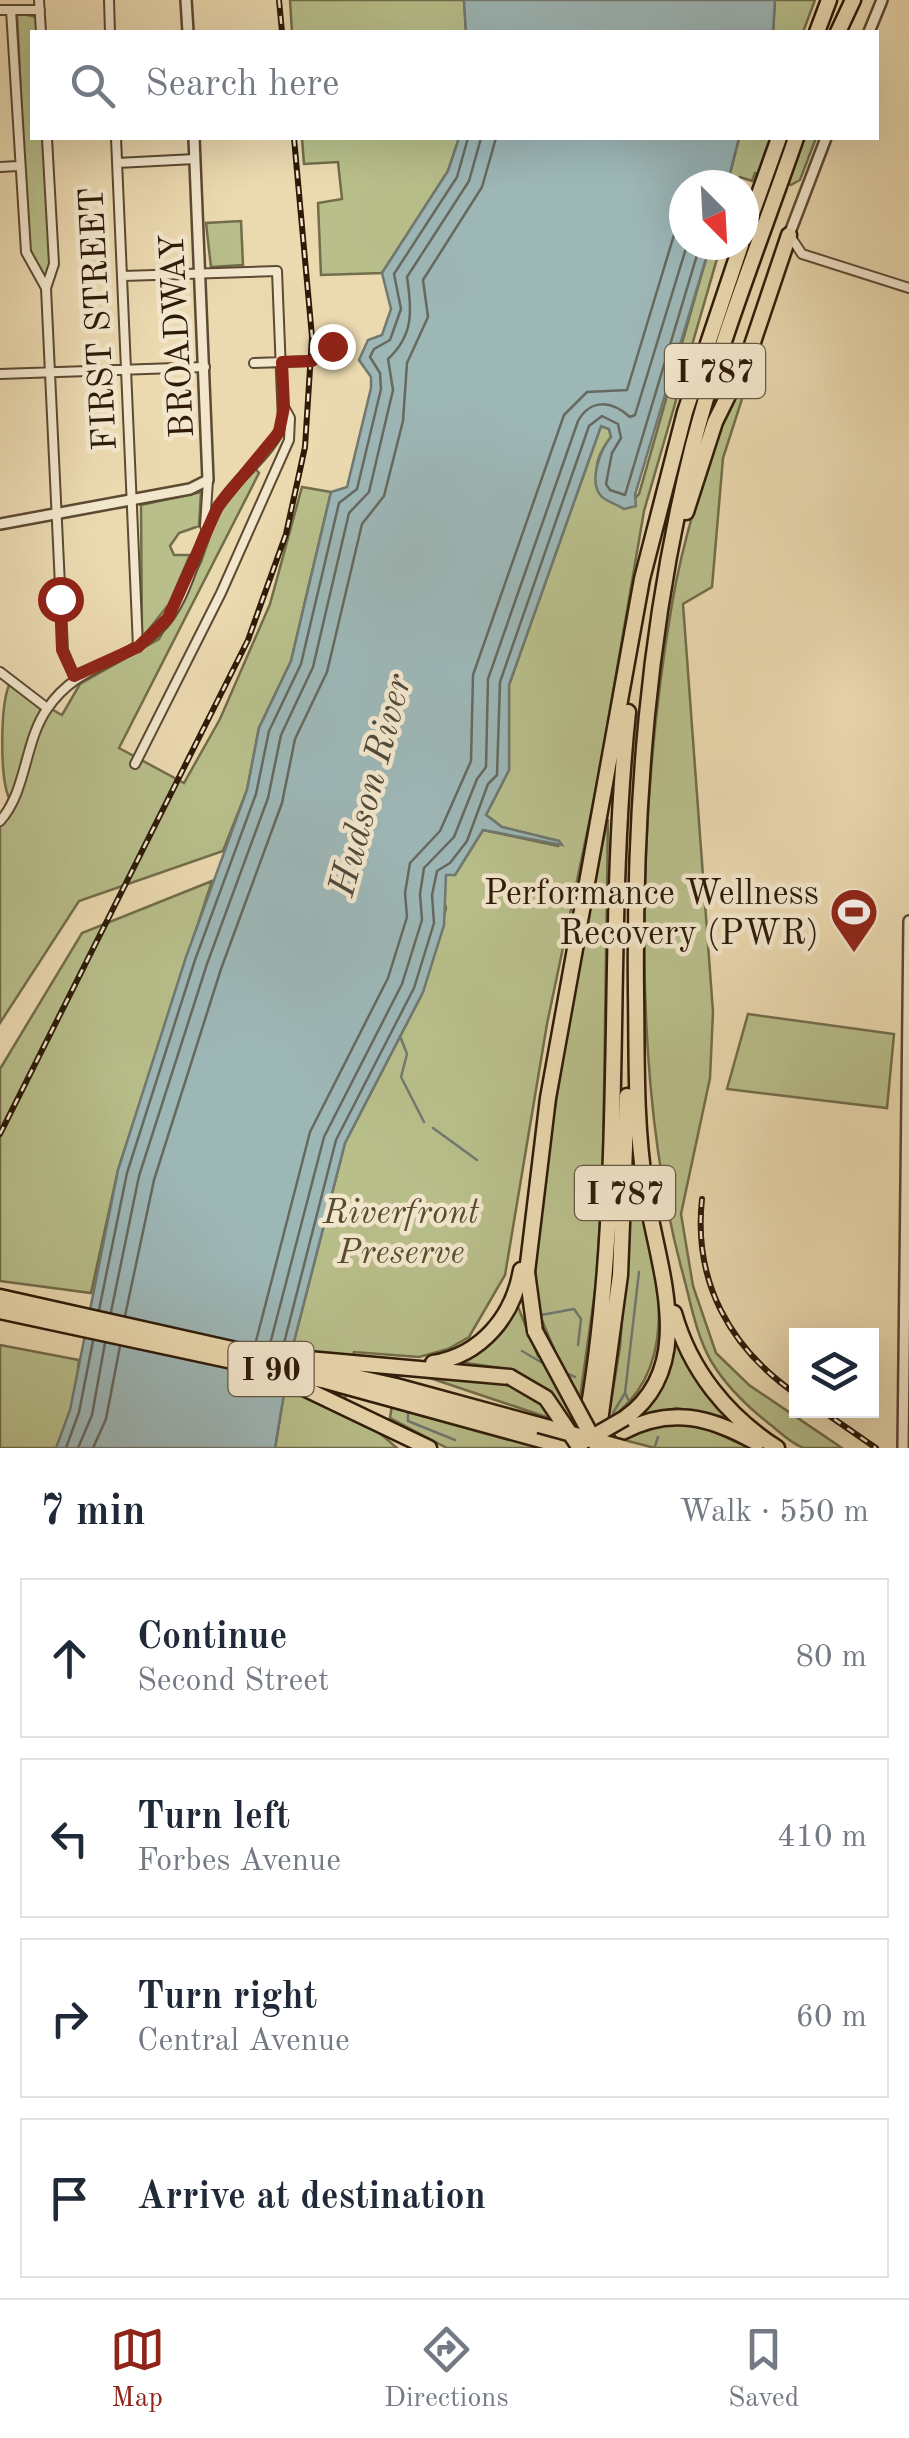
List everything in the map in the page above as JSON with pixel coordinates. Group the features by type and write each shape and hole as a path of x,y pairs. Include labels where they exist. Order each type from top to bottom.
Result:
{"highway":[{"path":"817,30 826,0"},
{"path":"836,30 844,0"},
{"path":"836,30 853,0"},
{"path":"759,194 778,140"},
{"name":"I 787","path":"596,1448 622,1251 644,728 668,560 712,380 795,140"},
{"path":"668,560 715,422 756,335 789,235"},
{"name":"I 787","path":"576,1448 600,1327 610,1214 623,769 638,638 667,480 736,260"},
{"path":"667,480 645,561 604,800 565,989 527,1272 535,1332 596,1448 661,1417 690,1416 720,1423 766,1448"},
{"path":"228,1348 510,1377 546,1398 576,1448 624,1433 652,1392 669,1345 668,1314 646,1196 636,1114 634,936"},
{"path":"400,1366 458,1356 495,1329 516,1291 536,1190"},
{"path":"646,1196 676,1320 695,1364 731,1412 777,1448"},
{"name":"I 90","path":"0,1298 228,1348 538,1432 576,1448"},
{"name":"I 90","path":"0,1311 395,1392"},
{"path":"148,1344 297,1383 429,1448"},
{"path":"386,1426 416,1448"},
{"name":"I 90","path":"538,1432 624,1433"}],"street":[{"path":"108,0 110,30"},
{"path":"186,0 188,30"},
{"path":"870,30 882,0"},
{"path":"0,10 40,5 41,30"},
{"path":"11,10 26,252 46,288"},
{"path":"47,140 54,264 46,288 62,650 74,676"},
{"name":"FIRST STREET","path":"116,140 138,647"},
{"name":"BROADWAY","path":"194,140 206,367 208,480 204,532"},
{"path":"825,140 789,235 796,252 909,288"},
{"path":"117,162 195,159"},
{"path":"0,167 18,166"},
{"path":"0,822 11,806 34,732 47,708 74,676 138,647 168,618 204,532 237,480 279,432 284,407 277,271 123,276"},
{"path":"254,363 312,361 332,346"},
{"path":"0,374 206,367"},
{"path":"135,764 221,593 289,440 290,418 284,407"},
{"path":"0,524 190,490 208,480"},
{"path":"0,672 47,708"},
{"path":"903,1448 909,921"}],"green space":[{"path":"290,0 464,0 466,30 292,30"},
{"path":"775,0 815,0 804,30 773,30"},
{"path":"17,13 37,17 38,30 30,30 30,140 43,140 50,264 45,280 28,248"},
{"path":"302,140 458,140 448,171 382,273 321,275 318,203 342,199 338,162 304,164"},
{"path":"738,140 772,140 794,149 798,140 815,140 800,180 791,185 759,174 759,170 731,170"},
{"path":"241,221 243,265 211,267 206,223"},
{"path":"787,259 723,458 712,587 683,604 713,1012 710,1078 681,1214 693,1286 716,1353 749,1385 789,1412 789,1418 798,1418 842,1448 804,1448 789,1440 736,1394 705,1350 664,1190 653,1108 644,937 646,850 660,682 692,516"},
{"name":"Riverfront Preserve","path":"706,260 717,260 644,511 598,780 547,1024 505,1275 469,1337 448,1349 419,1357 354,1352 342,1415 375,1429 397,1448 275,1448 290,1357 345,1143 423,992 446,908 442,896 446,874 455,875 483,830 558,846 559,841 502,827 486,815 509,770 509,685 601,426 609,429 611,437 599,458 600,485 624,509 639,494"},
{"path":"254,467 259,473 119,748 184,783 220,719 270,604 302,487 331,492 291,661 259,728 247,790 223,851 79,901 0,1023 0,817 9,798 2,743 9,685 62,715 80,684 159,639 201,562 217,516"},
{"path":"201,492 199,526 179,533 170,546 174,555 190,555 169,604 142,638 141,505"},
{"path":"608,819 603,1161 597,1276 576,1427 415,1373 511,1385 515,1370 459,1362 518,1307 538,1356 554,1349 534,1301 536,1260 548,1150 588,904"},
{"path":"212,881 118,1170 91,1293 0,1281 0,1069 82,933"},
{"path":"748,1014 894,1034 887,1108 727,1089"},
{"path":"634,1160 655,1265 658,1335 650,1367 634,1396 608,1420 620,1347"},
{"path":"676,1336 692,1373 729,1418 676,1408 623,1425 644,1407 659,1386"},
{"path":"0,1345 79,1360 69,1448 0,1448"},
{"path":"392,1405 543,1448 447,1448 390,1418"},
{"path":"654,1425 699,1425 749,1448 655,1448 620,1439"}],"water":[{"path":"464,0 775,0 773,30 466,30"},
{"name":"Hudson River","path":"458,140 738,140 731,170 669,170 669,260 706,260 635,495 636,506 624,509 604,499 598,491 597,466 611,437 609,429 601,426 509,685 509,770 486,815 502,827 562,845 483,830 455,875 446,875 444,925 423,992 345,1143 290,1357 275,1448 56,1448 70,1410 118,1170 186,957 247,790 259,728 291,661 331,492 347,487 371,388 371,377 359,360 368,340 382,335 391,309 382,273 448,171"}],"waterway":[{"path":"400,1036 407,1054 401,1077 424,1122"},
{"path":"433,1128 477,1160"},
{"path":"629,1401 625,1393 639,1272"},
{"path":"541,1315 574,1309 581,1319 578,1345"},
{"path":"522,1351 546,1365"},
{"path":"563,1372 575,1377"},
{"path":"613,1413 625,1393"},
{"path":"408,1413 408,1421 455,1440"},
{"path":"655,1446 658,1437"}],"railway":[{"path":"279,0 282,30"},
{"path":"0,1134 248,640 286,534 305,447 312,337 294,140"},
{"path":"702,1199 704,1258 721,1310 752,1356 789,1389"},
{"path":"833,1418 876,1448"}],"place":[{"name":"Performance Wellness Recovery (PWR)","path":"854,954"}],"route":[{"path":"60,599 62,650 74,676 138,647 160,628 218,506 279,432 284,407 282,362 312,361 332,346"}]}
